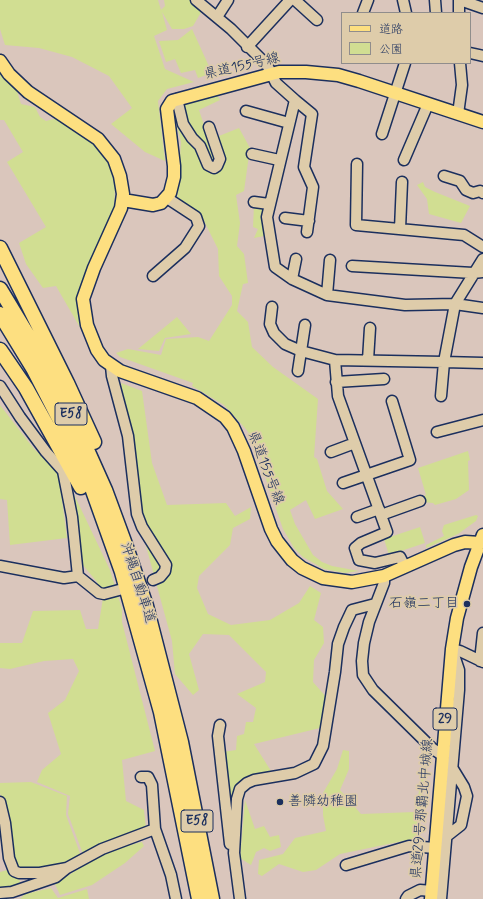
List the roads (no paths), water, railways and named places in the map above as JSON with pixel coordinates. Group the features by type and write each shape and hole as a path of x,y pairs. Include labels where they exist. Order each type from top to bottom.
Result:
{"highway":[{"path":"0,248 91,435 113,489 126,547"},
{"name":"沖縄自動車道","path":"0,289 50,372 71,414 105,490 126,547 146,606 164,670 181,742 212,899"},
{"name":"沖縄自動車道","path":"0,314 36,374 63,426 92,488 112,543 130,596 161,712 199,899"},
{"path":"0,350 26,388 73,470 112,543"}],"main road":[{"name":"県道155号線","path":"0,61 9,74 28,92 91,132 108,150 120,176 123,200 83,299 84,314 90,337 97,350 111,366 132,376 197,398 225,417 233,427 244,451 271,529 284,551 302,568 323,578 340,582 352,582 384,576 454,545 481,539"},
{"name":"県道155号線","path":"177,98 287,71 331,74 358,81 483,122"},
{"path":"123,200 152,205 161,203 166,198 173,185 174,166 168,109 169,104 177,98"},
{"name":"県道29号那覇北中城線","path":"436,897 435,848 452,649 457,618 481,539"}],"street":[{"path":"196,0 231,29 247,47 267,65 276,83 312,114 304,166 313,187 307,232"},
{"path":"217,17 228,0"},
{"path":"247,47 290,0"},
{"path":"294,0 306,6 317,20"},
{"path":"363,12 368,0"},
{"path":"403,0 406,12"},
{"path":"435,0 436,12"},
{"path":"459,12 459,0 483,8"},
{"path":"471,54 483,56"},
{"path":"382,134 405,64"},
{"path":"458,114 462,85 460,64"},
{"path":"177,98 183,124 192,138 200,146 208,165 214,168 217,166 220,159 209,127"},
{"path":"295,100 279,160 267,217 275,267 292,279 327,295 405,305 455,304 483,308"},
{"path":"404,160 428,104"},
{"path":"246,111 289,123"},
{"path":"252,154 279,160"},
{"path":"357,164 356,225 464,235 483,247"},
{"path":"444,176 462,178 466,190 472,193 480,191 483,193"},
{"path":"400,229 402,182"},
{"path":"153,276 185,248 199,226 196,217 166,198"},
{"path":"254,202 269,204"},
{"path":"285,218 309,221"},
{"path":"292,279 296,259"},
{"path":"327,295 330,260"},
{"path":"441,396 444,362 455,304 478,272 483,260"},
{"path":"352,266 478,272"},
{"path":"272,307 270,324 274,333 285,344 301,351 335,360 483,363"},
{"path":"298,370 305,325"},
{"path":"368,360 370,328"},
{"path":"335,360 338,396 387,532 362,542 355,548 359,560 375,563 400,557 405,567"},
{"path":"111,366 112,376 128,436 137,514 142,528 166,565 165,571 160,577 154,580"},
{"path":"336,382 384,379"},
{"path":"0,386 29,429 63,470 72,517 78,576 99,593 104,594 119,590"},
{"path":"343,483 410,460 392,401"},
{"path":"437,432 483,420"},
{"path":"331,452 355,443"},
{"path":"357,517 420,501"},
{"path":"0,566 64,578 78,576"},
{"path":"384,576 384,583 375,604 364,643 362,661 363,675 373,690 442,756"},
{"path":"240,899 234,851 237,799 240,789 247,782 295,773 314,764 323,746 338,644 344,627 352,610 375,604"},
{"path":"452,649 460,651 481,661 483,633"},
{"path":"406,899 408,896 420,890 436,897 447,836 453,769 459,670 452,649"},
{"path":"220,725 218,736 230,844 234,851"},
{"path":"447,836 461,825 467,796 464,787 453,769"},
{"path":"141,777 148,777 152,785 155,829 171,875 176,899"},
{"path":"0,802 5,823 9,858 14,870 20,873 40,873 67,868"},
{"path":"0,892 14,896 56,877 67,868 102,849 155,829"},
{"path":"346,865 409,846 435,848"}],"place":[{"name":"石嶺二丁目","path":"467,604"},
{"name":"善隣幼稚園","path":"280,802"}]}
